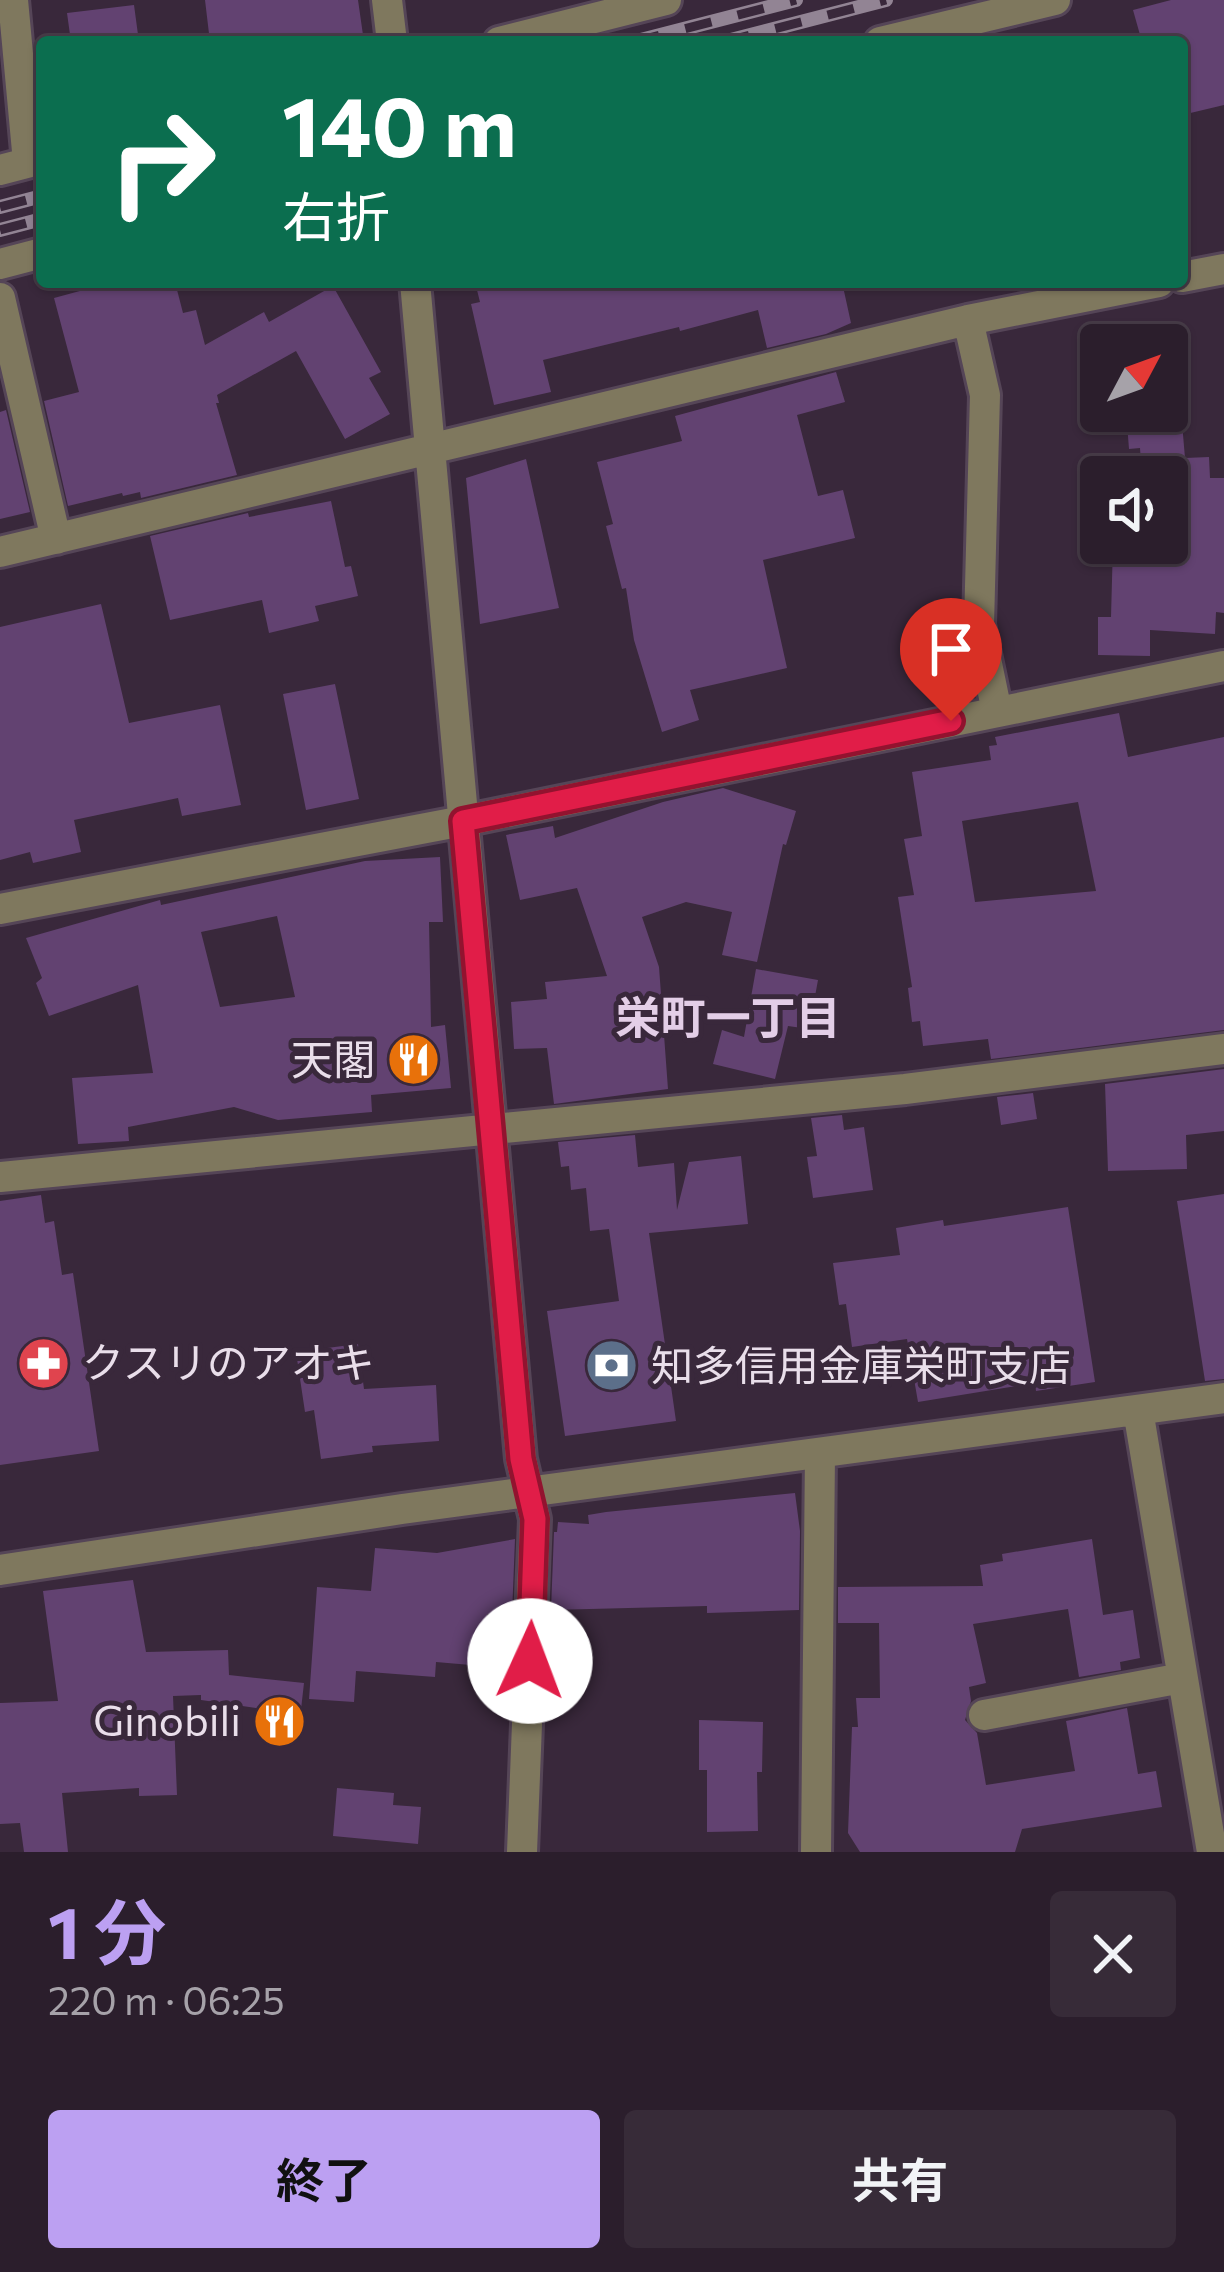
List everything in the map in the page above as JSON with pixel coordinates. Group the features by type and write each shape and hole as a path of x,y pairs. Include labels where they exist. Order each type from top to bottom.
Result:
{"street":[{"path":"13,0 24,164"},
{"path":"387,0 391,36"},
{"path":"523,36 665,0"},
{"path":"905,36 1055,0"},
{"path":"0,264 36,255"},
{"path":"1188,277 1224,269"},
{"path":"416,288 521,1459 535,1519 523,1852"},
{"path":"0,552 968,320 1129,288"},
{"path":"0,298 56,539"},
{"path":"968,320 985,395 979,625 997,712"},
{"path":"0,910 1224,666"},
{"path":"0,1177 905,1089 1224,1049"},
{"path":"0,1570 1224,1397"},
{"path":"1138,1410 1212,1852"},
{"path":"817,1852 820,1454"},
{"path":"984,1715 1183,1678"}],"building":[{"path":"205,0 358,0 363,36 209,36"},
{"path":"1171,0 1224,0 1224,105 1188,114 1188,36 1140,36 1133,10"},
{"path":"134,5 138,36 70,36 67,13"},
{"path":"91,288 177,288 183,313 196,310 205,345 264,312 269,322 334,288 381,372 369,378 390,414 345,439 296,351 217,395 237,475 141,498 140,492 122,493 68,506 44,401 79,392 54,298"},
{"path":"476,288 843,288 851,323 767,348 758,310 680,331 679,327 543,360 551,392 494,405 471,304 480,302"},
{"path":"836,372 845,402 797,415 818,496 843,490 855,538 763,560 787,668 690,690 699,720 662,732 606,526 613,524 597,462 682,441 675,416"},
{"path":"6,410 30,512 0,519 0,412"},
{"path":"1128,432 1183,432 1185,456 1141,456 1140,448 1129,449"},
{"path":"1209,457 1210,478 1224,478 1224,613 1216,612 1215,634 1150,630 1150,656 1098,655 1098,617 1111,617 1112,564 1188,564 1188,458"},
{"path":"526,459 559,608 480,624 466,478"},
{"path":"331,501 345,567 351,566 358,596 315,606 319,621 269,633 262,600 170,620 150,536 248,513 249,517"},
{"path":"101,604 129,723 220,705 241,805 182,816 178,798 74,820 81,852 33,863 30,852 0,860 0,627"},
{"path":"335,684 359,799 306,810 283,694"},
{"path":"1119,713 1128,757 1224,737 1224,1030 991,1059 988,1039 923,1046 920,1021 912,1022 908,988 912,987 898,897 914,895 904,839 922,836 912,772 991,760 989,746 997,745 995,737","holes":["1078,802 1096,891 975,902 962,821"]},
{"path":"723,788 796,811 783,844 757,962 722,955 732,912 686,902 642,917 659,967 668,1089 554,1104 547,1048 514,1049 511,1002 547,999 545,982 607,976 577,888 520,900 506,835 553,826 555,838 663,802"},
{"path":"440,857 443,922 429,922 431,1027 445,1025 451,1088 371,1095 372,1112 278,1120 234,1107 128,1127 129,1141 78,1144 72,1078 153,1073 138,985 49,1016 36,983 42,978 26,938 160,900 161,905 365,861","holes":["277,916 295,997 220,1007 201,932"]},
{"path":"756,969 818,980 809,1029 788,1026 775,1079 713,1064 722,1030 744,1037"},
{"path":"1224,1069 1224,1131 1186,1135 1187,1169 1108,1171 1105,1084"},
{"path":"1033,1093 1037,1119 1001,1125 997,1097"},
{"path":"842,1115 844,1130 864,1127 873,1190 813,1198 807,1157 817,1156 811,1118"},
{"path":"635,1135 638,1167 674,1163 677,1210 689,1162 741,1156 748,1224 649,1233 676,1421 565,1436 547,1311 619,1301 609,1229 590,1231 586,1188 571,1190 569,1166 561,1167 558,1142"},
{"path":"1224,1194 1224,1379 1205,1381 1177,1201"},
{"name":"クスリのアオキ","path":"41,1195 45,1223 54,1221 62,1275 73,1273 99,1451 0,1465 0,1201"},
{"path":"1068,1207 1095,1382 1036,1391 1035,1383 918,1402 907,1339 852,1347 846,1304 839,1305 833,1263 900,1255 896,1228 943,1220 944,1226"},
{"path":"358,1344 364,1389 436,1385 439,1441 372,1446 373,1452 321,1459 314,1410 305,1412 296,1352"},
{"path":"795,1493 800,1531 799,1610 707,1613 707,1606 551,1610 558,1522 589,1524 588,1515 606,1512"},
{"path":"515,1539 512,1615 487,1614 482,1666 436,1662 435,1677 356,1671 354,1702 309,1699 317,1587 371,1591 375,1548 437,1553"},
{"path":"1092,1539 1103,1615 1133,1610 1140,1658 1120,1662 1121,1670 1079,1677 1068,1609 973,1624 986,1683 969,1687 971,1701 965,1720 977,1733 986,1785 1075,1771 1066,1721 1127,1708 1138,1774 1156,1771 1162,1807 1022,1829 1015,1852 860,1852 848,1833 852,1727 858,1727 856,1698 880,1698 879,1623 838,1623 838,1587 983,1586 980,1565 1003,1561 1002,1554"},
{"path":"133,1580 146,1652 228,1650 229,1675 304,1683 298,1736 260,1733 263,1709 201,1700 201,1695 173,1696 177,1795 139,1796 139,1788 62,1793 68,1852 24,1852 20,1823 0,1824 0,1703 58,1701 43,1591"},
{"path":"699,1720 763,1722 762,1772 757,1772 758,1831 707,1832 707,1770 699,1770"},
{"path":"337,1788 394,1793 393,1805 421,1807 418,1844 333,1836"}],"railway":[{"path":"656,36 796,0"},
{"path":"746,36 886,0"},
{"path":"0,207 36,198"},
{"path":"0,230 36,221"}],"place":[{"name":"天閣","path":"414,1060"},
{"name":"クスリのアオキ","path":"43,1363"},
{"name":"知多信用金庫栄町支店","path":"612,1366"},
{"name":"Ginobili","path":"280,1721"}],"district":[{"name":"栄町一丁目","path":"728,1018"}],"route":[{"path":"530,1661 535,1519 521,1459 463,821 951,721"}]}
